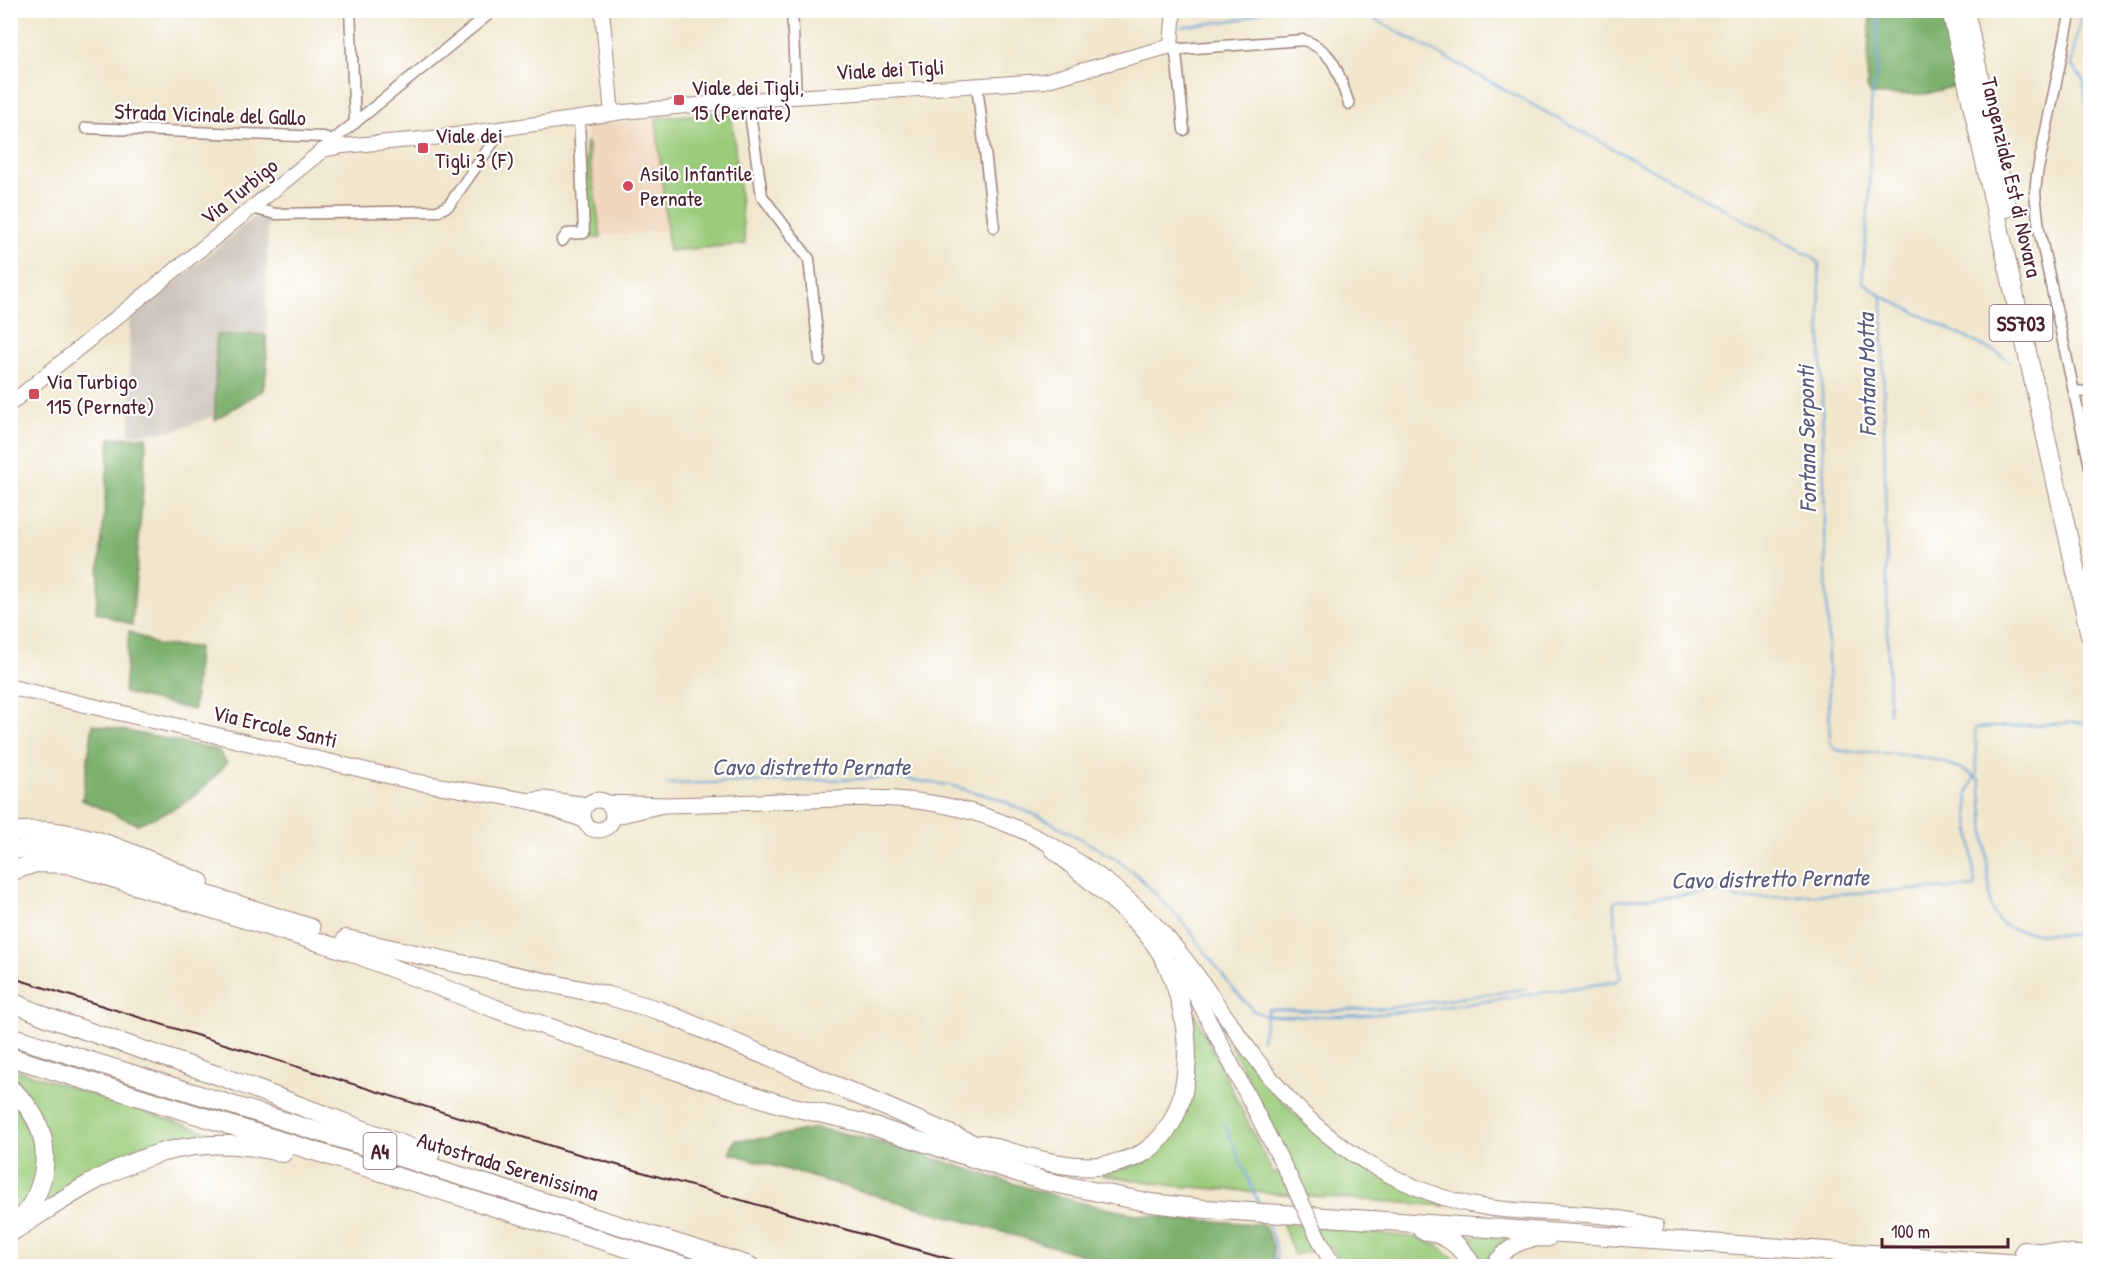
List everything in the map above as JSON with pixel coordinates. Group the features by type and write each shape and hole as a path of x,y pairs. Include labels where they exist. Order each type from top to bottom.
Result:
{"highway":[{"name":"SS703","path":"1944,10 1963,73"},
{"name":"Tangenziale Est di Novara","path":"1951,10 1963,73 2091,635"},
{"name":"Tangenziale Est di Novara","path":"1965,10 1980,90 2091,579"},
{"path":"10,832 49,830 74,833 269,908 314,935"},
{"path":"10,851 41,846 73,849 314,935 496,1009 661,1066 780,1104 863,1123 1044,1181 1151,1203 1260,1207 1662,1233 2046,1261 2091,1258"},
{"path":"950,1135 1068,1165 1092,1167 1111,1164 1145,1152 1157,1142 1172,1121 1180,1101 1188,1042 1176,986 1160,952 1119,906 1053,848"},
{"path":"10,872 35,863 67,864 314,935 609,996 658,1010 1014,1161 1077,1178 1323,1217 1367,1227 1434,1232 1459,1248 1472,1266"},
{"path":"10,1001 49,1018 237,1082 446,1161 505,1190"},
{"name":"Autostrada Serenissima","path":"10,1036 750,1266"},
{"name":"Autostrada Serenissima","path":"10,1056 685,1266"},
{"path":"10,1088 33,1116 45,1155 44,1176 38,1195 10,1232"},
{"path":"10,1232 110,1171 151,1155 202,1144 265,1148 403,1188 458,1196"},
{"path":"1323,1217 1662,1233"}],"main road":[{"path":"1171,46 1174,10"},
{"path":"603,14 612,114"},
{"name":"Viale dei Tigli","path":"327,146 494,130 612,114 748,100 1044,81 1171,46"},
{"name":"Via Turbigo","path":"10,404 327,146"},
{"name":"Via Ercole Santi","path":"10,687 411,781 530,801 544,799 586,812"},
{"path":"610,810 610,825 600,830 592,828 586,812 599,800 610,810 663,805 889,798 935,804 1006,824 1053,848 1105,879 1166,935 1276,1086 1314,1125 1353,1154 1404,1182 1448,1198 1482,1207 1610,1217 1662,1233"},
{"path":"1053,848 1121,898 1163,944 1195,994 1333,1266"},
{"path":"1492,1266 1511,1248 1532,1239 1608,1243 1662,1233"},
{"path":"2046,1261 2071,1266"}],"street":[{"path":"350,10 355,123"},
{"name":"Via Turbigo","path":"327,146 494,10"},
{"path":"792,10 796,96"},
{"path":"2072,10 2035,193 2038,229 2091,467"},
{"path":"1171,46 1182,49 1304,40 1320,46 1327,52 1335,64 1349,104"},
{"path":"1171,46 1176,53 1184,130"},
{"path":"976,85 993,227"},
{"path":"748,100 762,196 809,259 820,360"},
{"path":"562,241 567,234 584,233 579,119"},
{"name":"Strada Vicinale del Gallo","path":"86,128 324,137 327,146"},
{"path":"251,208 276,214 438,211 448,206 494,141 494,130"},
{"path":"2074,391 2091,392"}],"shaded area":[{"name":"Asilo Infantile Pernate","path":"656,118 667,230 600,236 585,127"},
{"path":"268,216 266,335 216,336 215,416 172,431 130,434 129,321 253,218"}],"green space":[{"path":"1870,11 1940,11 1952,57 1954,86 1926,94 1871,95 1867,87"},
{"path":"731,111 745,244 669,251 656,118"},
{"path":"585,143 587,143 601,238 588,238"},
{"path":"216,335 266,335 267,368 263,390 215,420"},
{"path":"147,437 132,625 96,612 110,438"},
{"path":"129,631 157,645 198,647 194,710 124,693"},
{"path":"93,724 218,750 227,763 206,786 187,801 166,813 137,824 82,800"},
{"path":"1180,983 1273,1174 1292,1167 1217,1018 1265,1081 1320,1137 1363,1167 1446,1206 1176,1186 1101,1175 1143,1162 1185,1109"},
{"path":"11,1068 217,1135 148,1147 99,1169 11,1225"},
{"path":"815,1128 896,1147 1096,1206 1153,1216 1264,1225 1273,1246 1273,1266 1120,1266 729,1153 735,1140 768,1138"},
{"path":"1282,1223 1420,1238 1438,1246 1463,1266 1341,1266 1332,1247 1294,1255"},
{"path":"1450,1234 1517,1239 1487,1266 1478,1266"}],"waterway":[{"name":"Fontana Serponti","path":"1181,27 1243,19 1266,10"},
{"name":"Fontana Serponti","path":"1358,10 1811,256 1819,264 1830,742 1835,749 1842,751 1896,754 1931,759 1965,771 1980,780 1991,907 1996,918 2001,923 2019,930 2044,934 2090,935"},
{"name":"Fontana Motta","path":"1878,10 1877,73 1871,104 1869,201 1862,281 1882,296 1889,713"},
{"path":"2082,10 2071,65 2084,80 2090,147"},
{"name":"Fontana Serponti","path":"1882,296 2001,355 2010,362"},
{"name":"Cavo distretto Pernate","path":"667,784 895,778 949,785 996,798 1049,821 1116,859 1137,875 1184,923 1233,989 1254,1011 1276,1016 1339,1016 1418,1010 1614,982 1621,978 1614,909 1614,903 1617,901 1729,891 1737,899 1975,887 1967,793 1977,773 1975,728 2089,722"},
{"name":"Cavo distretto Pernate","path":"1262,1039 1268,1009 1324,1011 1388,1008 1525,989"},
{"name":"Cavo distretto Pernate","path":"1224,1123 1259,1204"},
{"name":"Cavo distretto Pernate","path":"1266,1220 1276,1246 1276,1266"}],"railway":[{"path":"10,977 564,1150 975,1266"}],"place":[{"name":"Viale dei Tigli, 15 (Pernate)","path":"679,100"},
{"name":"Viale dei Tigli 3 (F)","path":"423,148"},
{"name":"Asilo Infantile Pernate","path":"628,186"},
{"name":"Via Turbigo 115 (Pernate)","path":"34,394"}]}
